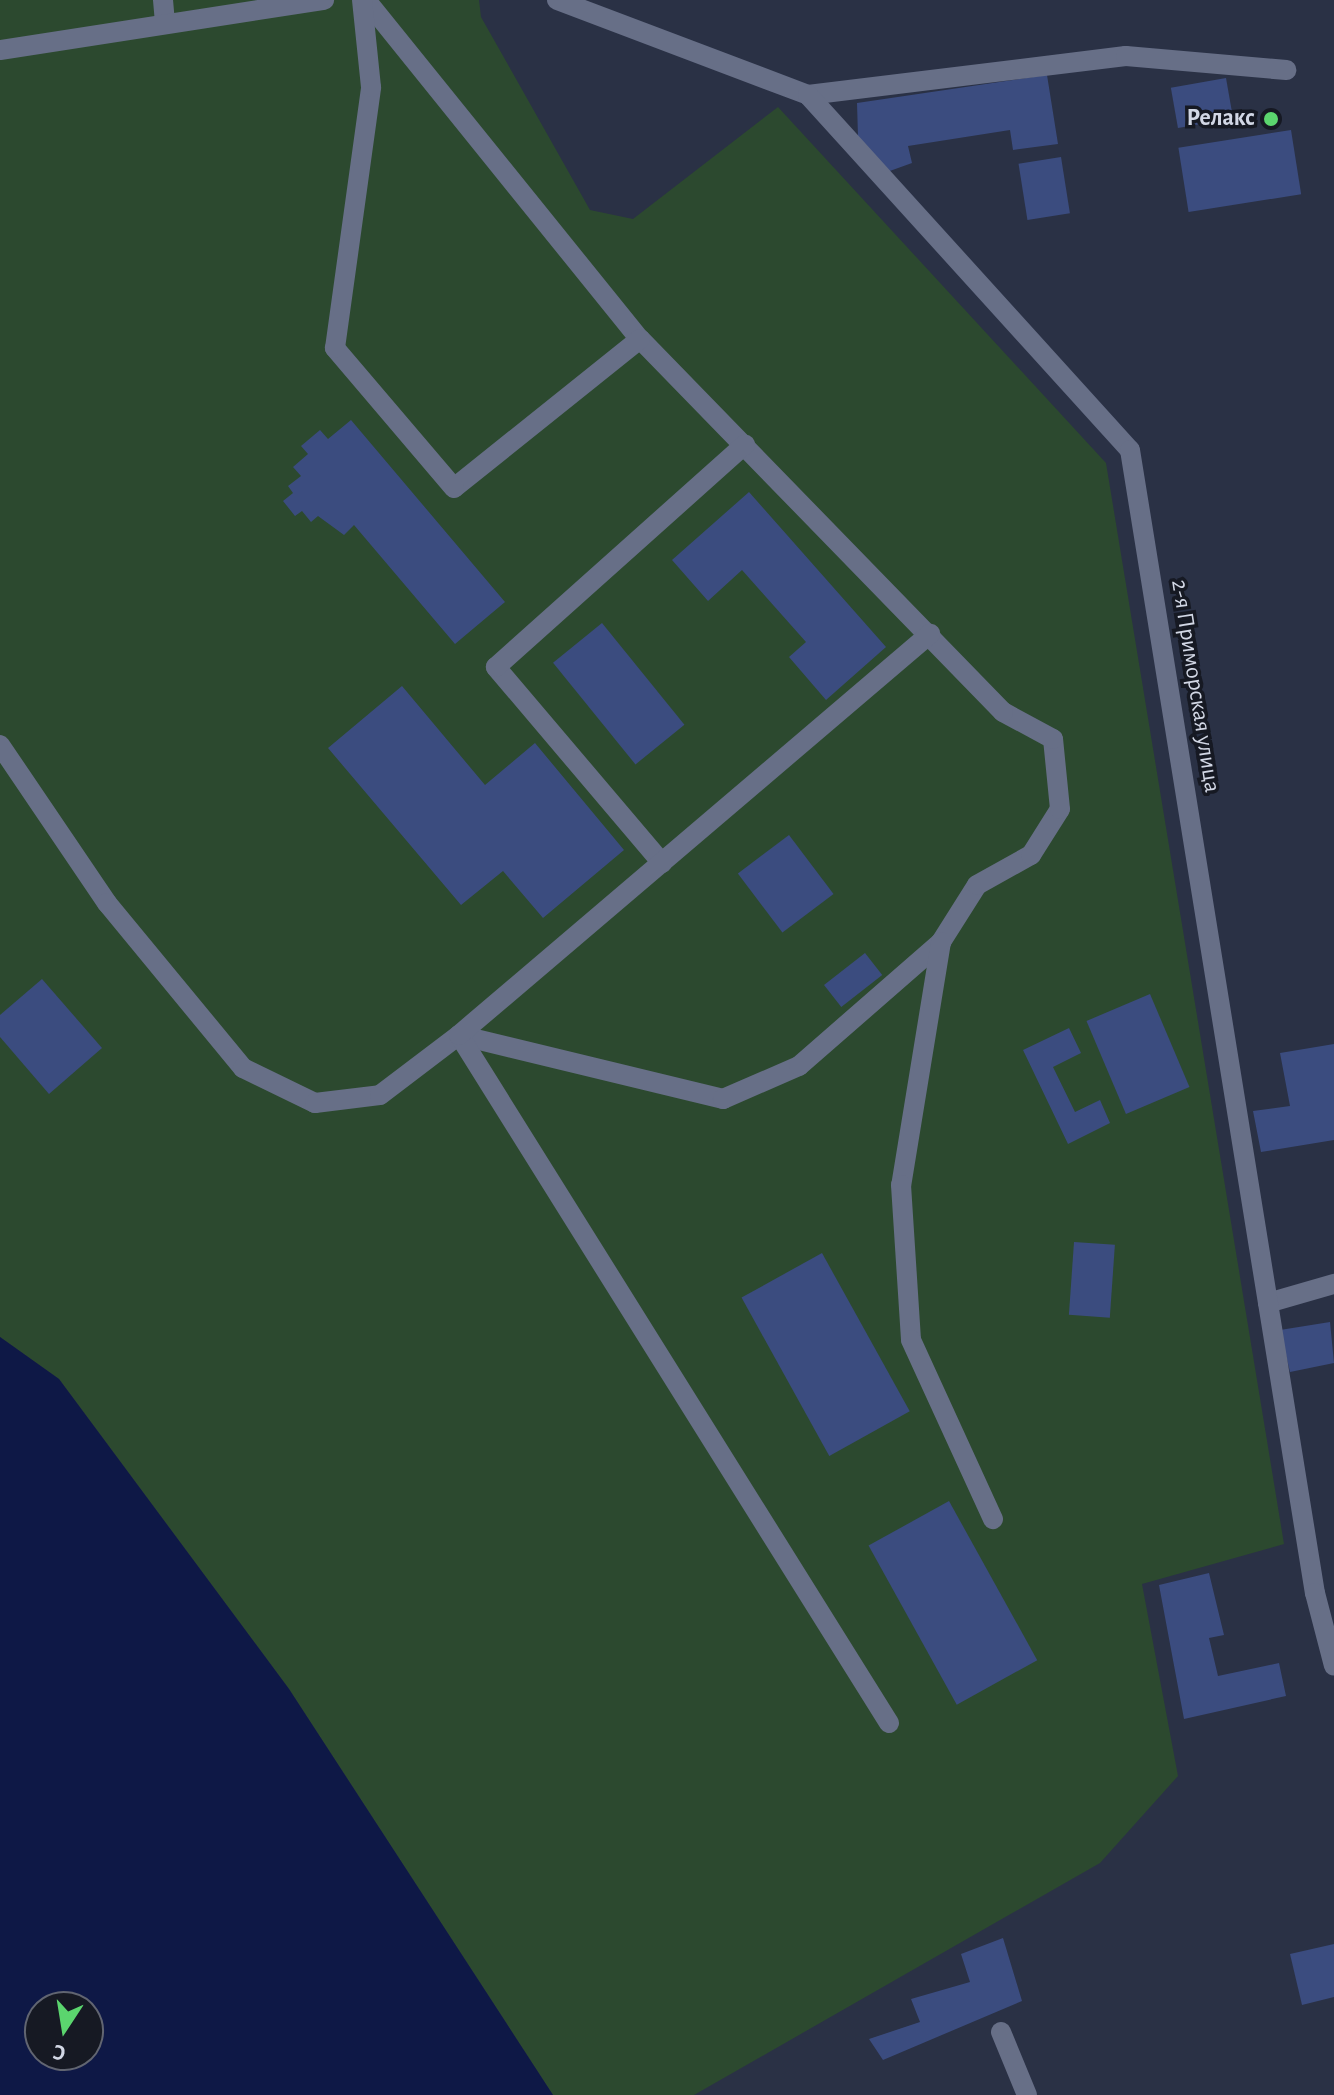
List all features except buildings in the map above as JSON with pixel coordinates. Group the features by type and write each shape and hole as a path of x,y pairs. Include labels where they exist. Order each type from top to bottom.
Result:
{"street":[{"path":"163,0 165,24"},
{"path":"0,50 324,0"},
{"path":"364,0 371,87 335,348 454,488 640,339"},
{"path":"364,0 640,339 1003,712 1053,739 1060,809 1031,855 977,885 941,942 799,1066 723,1099 459,1035"},
{"name":"2-я Приморская улица","path":"557,0 808,95 1130,450 1315,1593 1334,1666"},
{"path":"808,95 1126,56 1286,70"},
{"path":"662,863 496,667 745,444"},
{"path":"0,745 107,903 243,1068 315,1103 380,1095 459,1035 930,634"},
{"path":"941,942 901,1185 911,1340 993,1519"},
{"path":"459,1035 889,1723"},
{"path":"1268,1303 1334,1284"},
{"path":"1001,2032 1027,2095"}],"green space":[{"path":"0,0 479,0 481,17 590,210 633,219 778,107 1106,463 1284,1544 1142,1584 1178,1776 1100,1863 694,2095 553,2095 289,1689 59,1379 0,1337"}],"shaded area":[{"path":"0,1337 59,1379 289,1689 553,2095 0,2095"}],"place":[{"name":"Релакс","path":"1271,119"}]}
